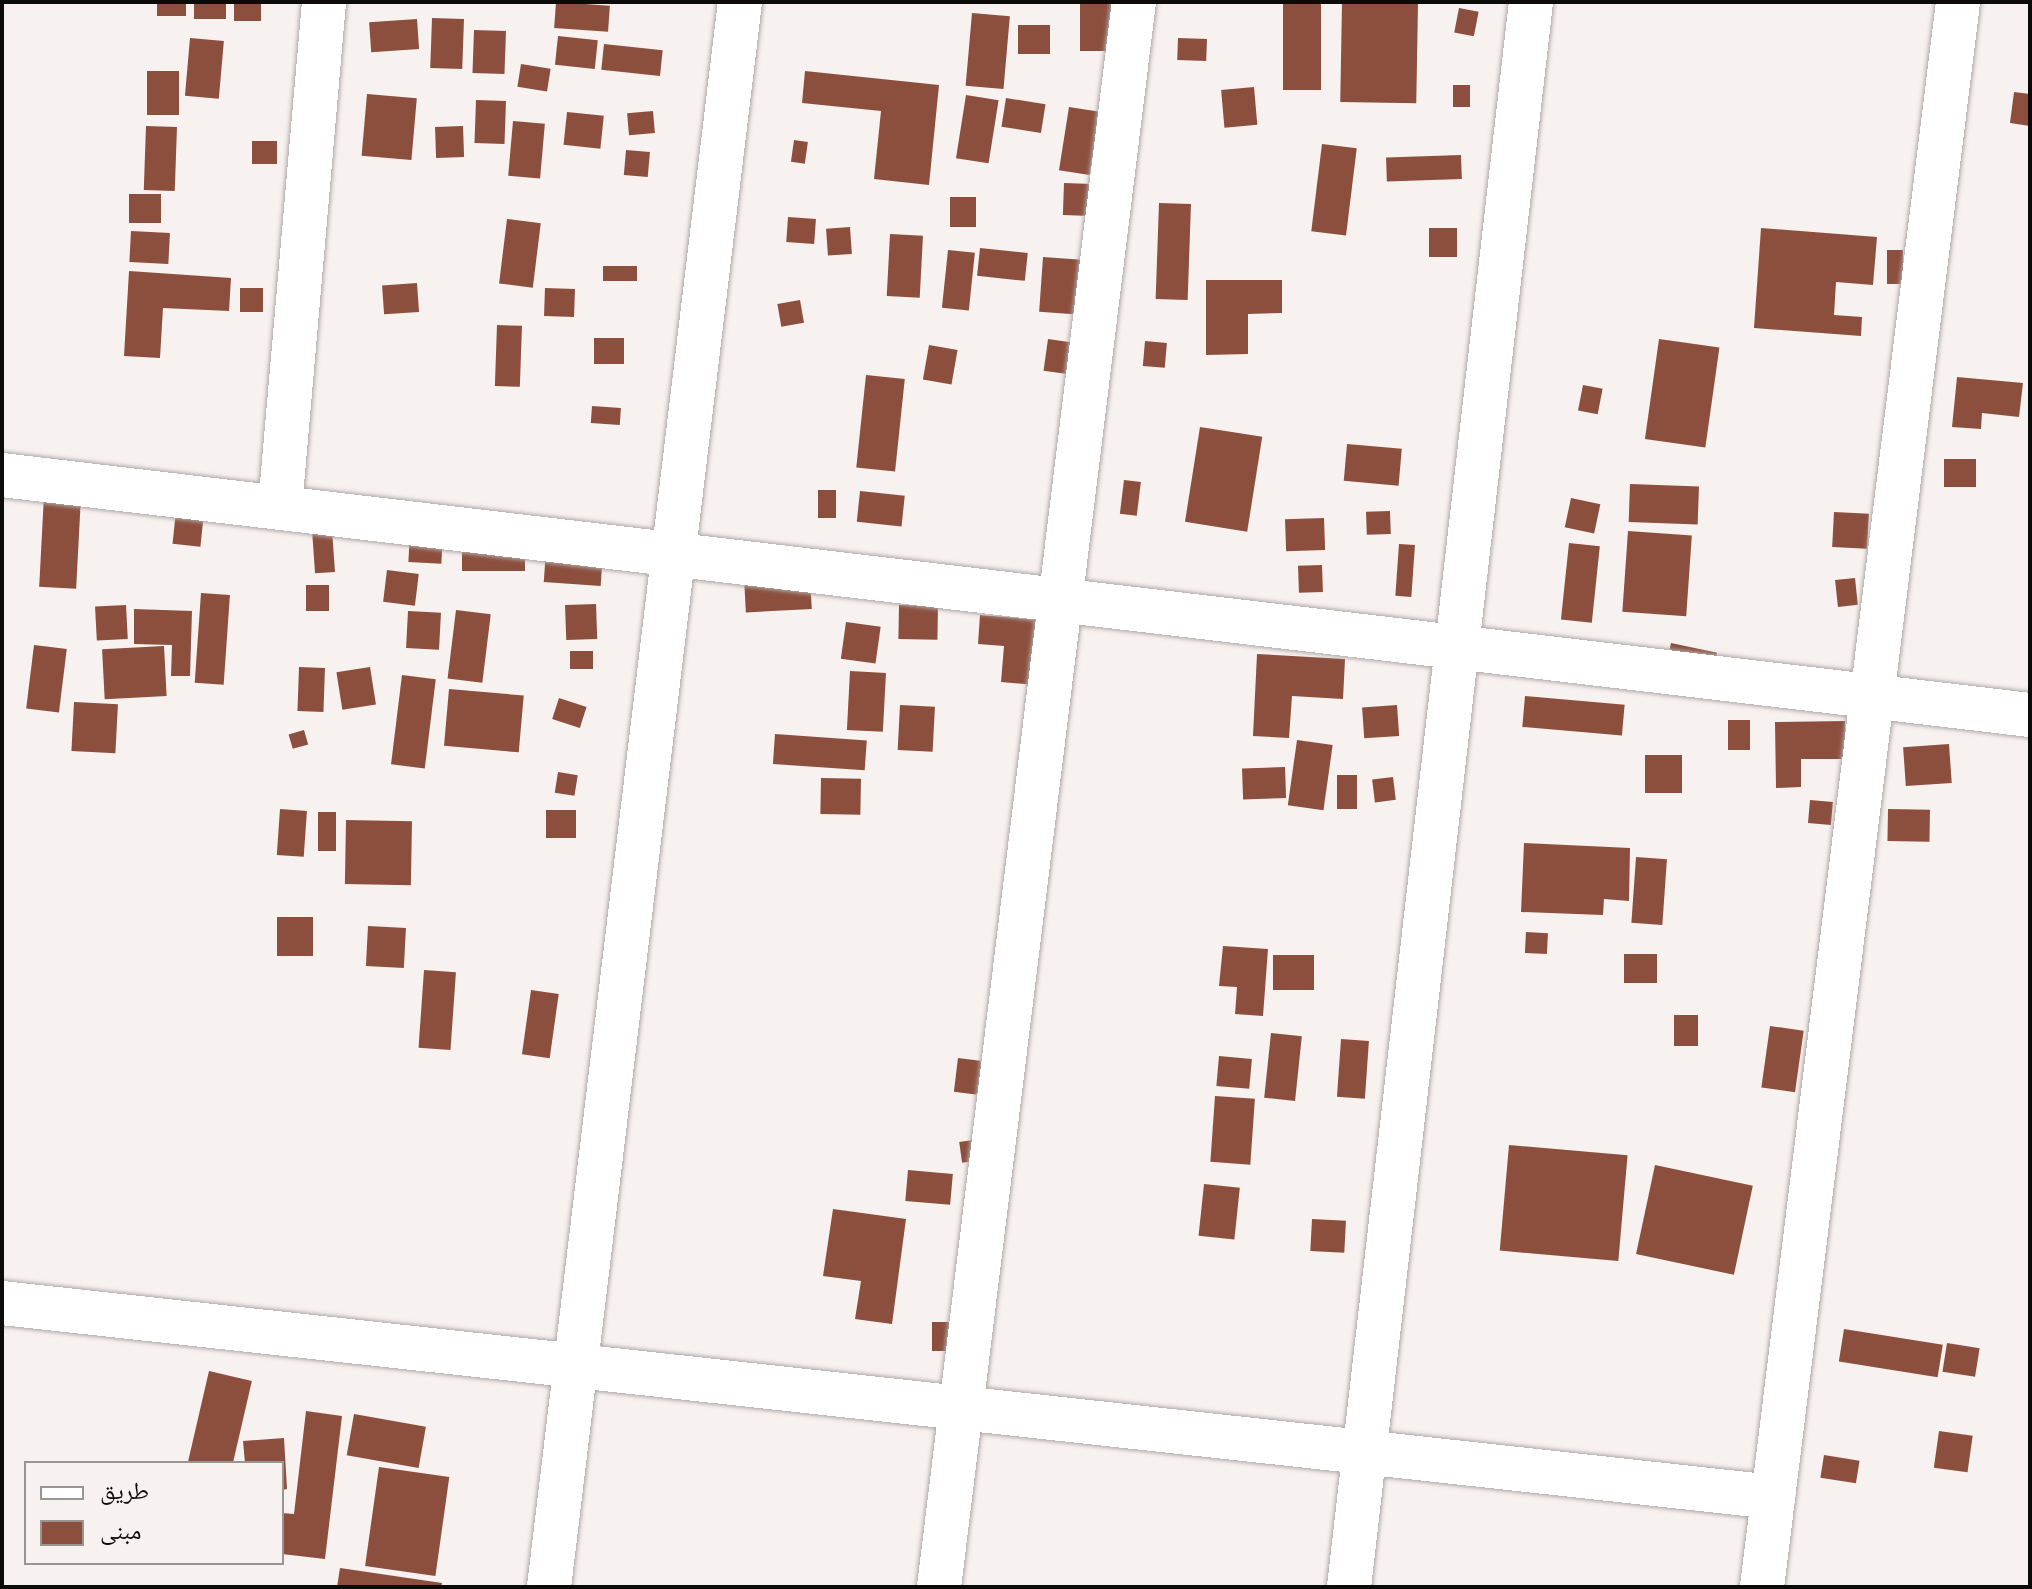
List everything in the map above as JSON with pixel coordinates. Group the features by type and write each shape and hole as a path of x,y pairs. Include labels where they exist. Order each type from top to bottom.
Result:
{"street":[{"path":"280,507 324,2"},
{"path":"549,1587 740,2"},
{"path":"939,1587 1134,2"},
{"path":"1349,1587 1531,2"},
{"path":"1762,1587 1958,2"},
{"path":"2,475 674,552 2030,715"},
{"path":"2,1303 1773,1497"}],"building":[{"path":"157,2 186,2 186,16 157,16"},
{"path":"194,2 226,2 226,19 194,19"},
{"path":"234,2 261,2 261,21 234,21"},
{"path":"556,2 610,6 608,32 554,28"},
{"path":"1080,2 1116,2 1116,51 1080,51"},
{"path":"1283,2 1321,2 1321,90 1283,90"},
{"path":"1342,2 1418,3 1416,103 1340,102"},
{"path":"1459,8 1479,12 1474,36 1454,33"},
{"path":"972,13 1010,16 1003,89 966,86"},
{"path":"432,18 464,19 462,69 430,68"},
{"path":"417,19 419,49 371,52 369,22"},
{"path":"1018,25 1050,25 1050,54 1018,54"},
{"path":"474,30 506,31 504,74 472,73"},
{"path":"558,36 598,40 595,69 555,65"},
{"path":"190,38 224,41 219,99 185,96"},
{"path":"1178,38 1207,39 1206,61 1177,60"},
{"path":"604,44 663,50 660,76 601,70"},
{"path":"521,64 551,69 547,91 517,87"},
{"path":"147,71 179,71 179,115 147,115"},
{"path":"805,71 939,85 929,185 874,179 881,111 802,103"},
{"path":"1453,85 1470,85 1470,107 1453,107"},
{"path":"1254,87 1257,125 1224,128 1221,90"},
{"path":"2014,92 2030,94 2030,126 2010,123"},
{"path":"367,94 417,98 411,160 362,156"},
{"path":"966,95 999,100 989,163 956,158"},
{"path":"1006,98 1046,104 1041,133 1001,127"},
{"path":"476,100 506,101 504,144 474,143"},
{"path":"1069,107 1100,112 1090,175 1059,170"},
{"path":"653,111 655,133 629,135 627,113"},
{"path":"567,112 604,116 600,149 564,145"},
{"path":"513,121 545,124 540,179 508,176"},
{"path":"146,126 177,127 175,191 144,190"},
{"path":"463,126 464,157 436,158 435,127"},
{"path":"794,140 808,142 805,164 791,162"},
{"path":"252,141 277,141 277,164 252,164"},
{"path":"1322,144 1357,148 1346,236 1311,231"},
{"path":"626,150 650,152 648,177 624,175"},
{"path":"1461,155 1462,179 1387,182 1386,158"},
{"path":"1064,183 1092,184 1091,216 1063,215"},
{"path":"129,194 161,194 161,223 129,223"},
{"path":"950,197 976,197 976,227 950,227"},
{"path":"1159,203 1191,204 1188,300 1156,299"},
{"path":"788,217 816,219 814,244 786,242"},
{"path":"507,219 541,223 533,288 499,284"},
{"path":"850,227 852,254 828,256 826,229"},
{"path":"1429,228 1457,228 1457,257 1429,257"},
{"path":"1761,228 1877,237 1873,285 1836,282 1834,315 1862,317 1861,336 1754,328"},
{"path":"131,231 170,233 168,264 129,262"},
{"path":"890,234 923,236 920,298 887,296"},
{"path":"980,248 1028,253 1025,281 977,276"},
{"path":"948,250 975,253 969,311 942,308"},
{"path":"1887,250 1903,250 1903,284 1887,284"},
{"path":"1043,257 1085,260 1081,315 1039,312"},
{"path":"603,266 637,266 637,281 603,281"},
{"path":"129,271 231,278 229,311 163,308 160,358 124,356"},
{"path":"1206,280 1282,280 1282,313 1248,314 1248,354 1206,355"},
{"path":"417,283 419,312 384,314 382,285"},
{"path":"240,288 263,288 263,312 240,312"},
{"path":"545,288 575,289 574,317 544,316"},
{"path":"800,300 804,323 781,327 777,304"},
{"path":"497,325 522,326 520,387 495,386"},
{"path":"594,338 624,338 624,364 594,364"},
{"path":"1048,339 1076,343 1071,375 1044,371"},
{"path":"1659,339 1719,347 1705,448 1645,439"},
{"path":"1145,341 1167,343 1165,368 1143,366"},
{"path":"929,345 958,350 951,385 923,379"},
{"path":"866,375 905,379 895,472 856,467"},
{"path":"1957,377 2023,383 2019,417 1982,413 1981,429 1952,427"},
{"path":"1583,385 1603,389 1598,414 1578,411"},
{"path":"592,406 621,408 620,425 591,423"},
{"path":"1200,427 1262,437 1247,532 1185,522"},
{"path":"1347,444 1402,449 1399,486 1344,481"},
{"path":"1944,459 1976,459 1976,487 1944,487"},
{"path":"1124,480 1141,482 1137,516 1120,514"},
{"path":"1630,484 1699,486 1698,524 1629,522"},
{"path":"818,490 836,490 836,518 818,518"},
{"path":"860,491 905,496 902,527 857,522"},
{"path":"44,495 81,497 76,589 39,587"},
{"path":"1571,498 1600,504 1594,534 1565,527"},
{"path":"176,511 204,514 200,547 173,544"},
{"path":"1390,511 1391,534 1367,535 1366,512"},
{"path":"1834,512 1869,514 1867,549 1832,547"},
{"path":"1324,518 1325,550 1286,551 1285,519"},
{"path":"332,529 335,572 315,573 312,530"},
{"path":"410,531 443,533 441,564 408,562"},
{"path":"1628,531 1692,535 1686,616 1622,612"},
{"path":"462,542 525,542 525,571 462,571"},
{"path":"1569,543 1600,546 1592,623 1561,620"},
{"path":"1399,544 1415,545 1411,597 1395,596"},
{"path":"546,550 603,554 601,586 544,582"},
{"path":"1322,565 1323,592 1299,593 1298,566"},
{"path":"387,570 419,574 415,606 383,602"},
{"path":"810,575 812,609 746,612 744,578"},
{"path":"1855,578 1858,605 1838,607 1835,580"},
{"path":"306,585 329,585 329,611 306,611"},
{"path":"201,593 230,595 224,685 195,683"},
{"path":"596,604 597,639 566,640 565,605"},
{"path":"126,605 128,639 97,641 95,607"},
{"path":"899,605 938,606 937,640 898,639"},
{"path":"134,609 192,611 190,676 171,676 172,645 134,644"},
{"path":"456,610 491,614 482,683 448,678"},
{"path":"408,611 441,613 439,650 406,648"},
{"path":"980,615 1041,620 1036,685 1001,682 1004,646 978,644"},
{"path":"846,622 881,627 876,664 841,659"},
{"path":"1671,643 1717,653 1715,664 1669,654"},
{"path":"34,645 67,649 59,713 26,709"},
{"path":"164,646 167,696 105,699 102,649"},
{"path":"570,651 593,651 593,669 570,669"},
{"path":"1257,654 1345,659 1343,699 1292,696 1289,738 1253,736"},
{"path":"299,667 325,668 323,712 297,711"},
{"path":"370,667 376,705 342,710 336,672"},
{"path":"850,671 886,673 883,732 847,730"},
{"path":"402,675 436,679 425,768 391,764"},
{"path":"449,689 524,696 519,752 444,746"},
{"path":"1525,696 1625,705 1622,736 1522,727"},
{"path":"559,698 587,707 580,728 552,719"},
{"path":"74,702 118,704 115,753 71,751"},
{"path":"900,705 935,707 933,752 898,750"},
{"path":"1397,705 1399,736 1364,738 1362,707"},
{"path":"1728,720 1750,720 1750,750 1728,750"},
{"path":"1845,721 1846,759 1801,759 1801,787 1776,788 1775,722"},
{"path":"304,730 308,744 293,749 289,734"},
{"path":"775,734 867,740 865,770 773,764"},
{"path":"1297,740 1333,745 1323,810 1288,805"},
{"path":"1949,744 1952,783 1906,786 1903,747"},
{"path":"1645,755 1682,755 1682,793 1645,793"},
{"path":"1285,767 1286,798 1243,799 1242,769"},
{"path":"558,772 578,775 574,796 555,793"},
{"path":"1337,775 1357,775 1357,809 1337,809"},
{"path":"1393,777 1396,800 1375,802 1372,780"},
{"path":"821,778 861,779 860,815 820,814"},
{"path":"1810,800 1833,802 1831,825 1808,823"},
{"path":"280,809 307,811 304,857 277,855"},
{"path":"1888,809 1930,810 1929,842 1887,841"},
{"path":"546,810 576,810 576,838 546,838"},
{"path":"318,812 336,812 336,851 318,851"},
{"path":"346,820 412,821 411,885 345,884"},
{"path":"1524,843 1630,848 1629,901 1604,899 1603,915 1521,912"},
{"path":"1636,857 1667,859 1662,925 1631,923"},
{"path":"277,917 313,917 313,956 277,956"},
{"path":"368,926 406,928 404,968 366,966"},
{"path":"1526,932 1548,933 1547,954 1525,953"},
{"path":"1223,946 1268,949 1263,1016 1235,1014 1237,987 1219,986"},
{"path":"1624,954 1657,954 1657,983 1624,983"},
{"path":"1273,955 1314,955 1314,990 1273,990"},
{"path":"424,970 456,972 450,1050 419,1048"},
{"path":"531,990 559,994 550,1058 522,1054"},
{"path":"1674,1015 1698,1015 1698,1046 1674,1046"},
{"path":"1770,1026 1804,1031 1795,1092 1761,1087"},
{"path":"1271,1033 1302,1036 1295,1101 1264,1098"},
{"path":"1341,1039 1369,1041 1365,1099 1337,1097"},
{"path":"1219,1056 1252,1059 1249,1089 1216,1086"},
{"path":"958,1058 992,1062 988,1096 954,1092"},
{"path":"1215,1096 1255,1099 1250,1165 1210,1162"},
{"path":"980,1139 983,1160 962,1163 959,1142"},
{"path":"1509,1145 1628,1155 1618,1261 1500,1251"},
{"path":"1655,1165 1753,1186 1734,1275 1636,1254"},
{"path":"908,1170 953,1174 950,1205 905,1201"},
{"path":"1204,1184 1240,1188 1234,1239 1199,1236"},
{"path":"833,1209 906,1219 892,1324 855,1319 861,1281 823,1276"},
{"path":"1312,1219 1346,1221 1344,1253 1310,1251"},
{"path":"932,1322 963,1322 963,1351 932,1351"},
{"path":"1844,1329 1943,1345 1938,1377 1839,1362"},
{"path":"1947,1343 1980,1348 1975,1377 1942,1372"},
{"path":"209,1371 252,1381 233,1461 188,1461"},
{"path":"306,1411 342,1416 325,1559 284,1554 284,1513 294,1514"},
{"path":"354,1414 426,1427 419,1468 347,1455"},
{"path":"1939,1431 1973,1436 1968,1472 1934,1468"},
{"path":"284,1438 287,1489 284,1490 284,1461 245,1461 243,1441"},
{"path":"1824,1455 1860,1461 1856,1483 1820,1478"},
{"path":"379,1467 449,1477 435,1576 365,1566"},
{"path":"340,1568 442,1583 441,1587 337,1587"}]}
